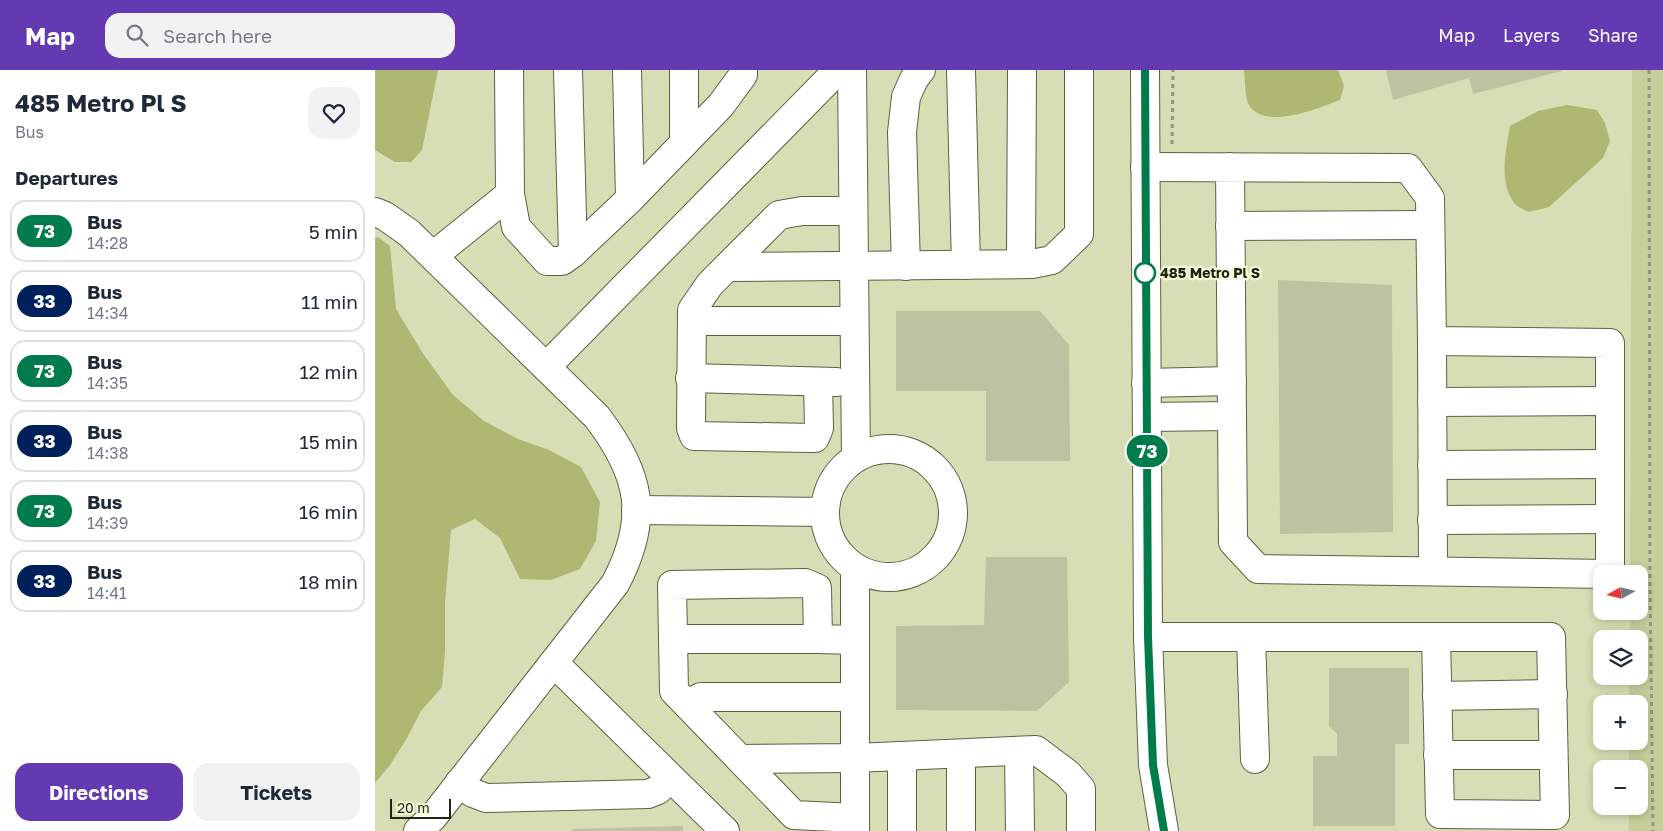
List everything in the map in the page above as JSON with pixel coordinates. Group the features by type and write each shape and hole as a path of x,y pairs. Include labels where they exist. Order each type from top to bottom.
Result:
{"street":[{"path":"509,70 510,194 516,227 547,261 562,261 573,254 630,199 721,105 743,75 743,70"},
{"path":"568,70 573,254"},
{"path":"627,70 630,199"},
{"path":"684,70 684,144"},
{"path":"840,70 853,211 856,458"},
{"path":"546,367 840,70"},
{"path":"906,266 901,132 906,97 914,78 921,70"},
{"path":"961,70 966,265"},
{"path":"1021,264 1022,70"},
{"path":"727,267 1021,264 1052,260 1079,234 1079,70"},
{"path":"1145,70 1148,637 1153,765 1164,831"},
{"path":"1145,167 1408,168 1430,198 1433,571"},
{"path":"1230,167 1233,542 1258,569 1610,574 1610,342 1432,341"},
{"path":"433,256 510,194"},
{"path":"818,382 819,428 815,438 694,436 691,428 692,310 710,284 779,215 802,211 853,211"},
{"path":"375,212 385,216 409,233 597,417 614,439 631,474 635,493 636,510 631,547 626,563 615,584 433,817 418,831"},
{"path":"1231,226 1430,224"},
{"path":"692,321 854,321"},
{"path":"691,378 855,383"},
{"path":"1146,382 1232,381"},
{"path":"1432,402 1610,401"},
{"path":"1147,417 1231,416"},
{"path":"883,448 904,450 924,458 939,472 949,491 953,512 950,533 939,552 924,566 905,575 883,577 864,573 855,569 845,560 833,543 825,523 825,502 832,482 845,465 856,458 863,453 883,448"},
{"path":"1432,465 1610,464"},
{"path":"636,510 825,512"},
{"path":"1432,520 1610,519"},
{"path":"818,639 817,588 805,583 671,585 674,691 795,815 855,824 855,569"},
{"path":"1148,637 1551,636 1555,815 1440,814 1436,637"},
{"path":"1251,638 1255,759"},
{"path":"673,639 855,640"},
{"path":"554,663 725,831"},
{"path":"1437,696 1553,694"},
{"path":"687,704 701,697 855,697"},
{"path":"741,759 855,758 1036,750 1067,774 1081,789 1081,831"},
{"path":"1019,751 1020,831"},
{"path":"961,754 961,831"},
{"path":"1438,755 1553,755"},
{"path":"902,756 902,831"},
{"path":"459,783 473,794 487,798 648,794 658,790 670,778"}],"path":[{"path":"1172,167 1173,70"},
{"path":"1649,70 1650,582 1653,831"}],"shaded area":[{"path":"375,70 1632,70 1630,565 1593,565 1593,620 1630,620 1630,630 1593,630 1593,685 1629,685 1629,695 1593,695 1593,750 1629,750 1629,760 1593,760 1593,815 1629,815 1629,831 375,831"},
{"path":"375,70 438,70 422,150 411,162 395,162 375,150"},
{"path":"1244,70 1338,70 1344,86 1340,100 1293,115 1267,116 1257,113 1249,105"},
{"path":"1632,70 1663,70 1663,831 1629,831 1629,815 1648,815 1648,760 1629,760 1629,750 1648,750 1648,695 1629,695 1629,685 1648,685 1648,630 1630,630 1630,620 1648,620 1648,565 1630,565"},
{"path":"1567,105 1597,110 1605,123 1610,141 1603,158 1549,207 1529,212 1515,204 1506,186 1505,166 1510,126 1538,111"},
{"path":"378,237 390,246 396,309 424,355 453,395 484,421 518,439 549,450 581,467 600,502 596,541 580,569 551,580 520,579 500,538 475,519 451,530 445,603 445,652 442,687 421,711 390,765 375,783 375,238"}],"building":[{"path":"1386,70 1562,71 1473,94 1469,78 1393,100"},
{"path":"1278,280 1392,285 1393,532 1280,534"},
{"path":"896,311 1040,311 1069,345 1070,461 986,461 986,391 896,391"},
{"path":"986,557 1067,557 1069,682 1037,711 896,710 896,626 984,625"},
{"path":"1329,668 1409,668 1409,744 1395,744 1395,826 1313,826 1313,756 1337,756 1337,734 1329,726"},
{"path":"683,826 683,831 572,831 572,829"}],"bus line":[{"name":"73","path":"1145,70 1148,637 1153,765 1164,831"}],"place":[{"name":"485 Metro Pl S","path":"1145,273"}]}
